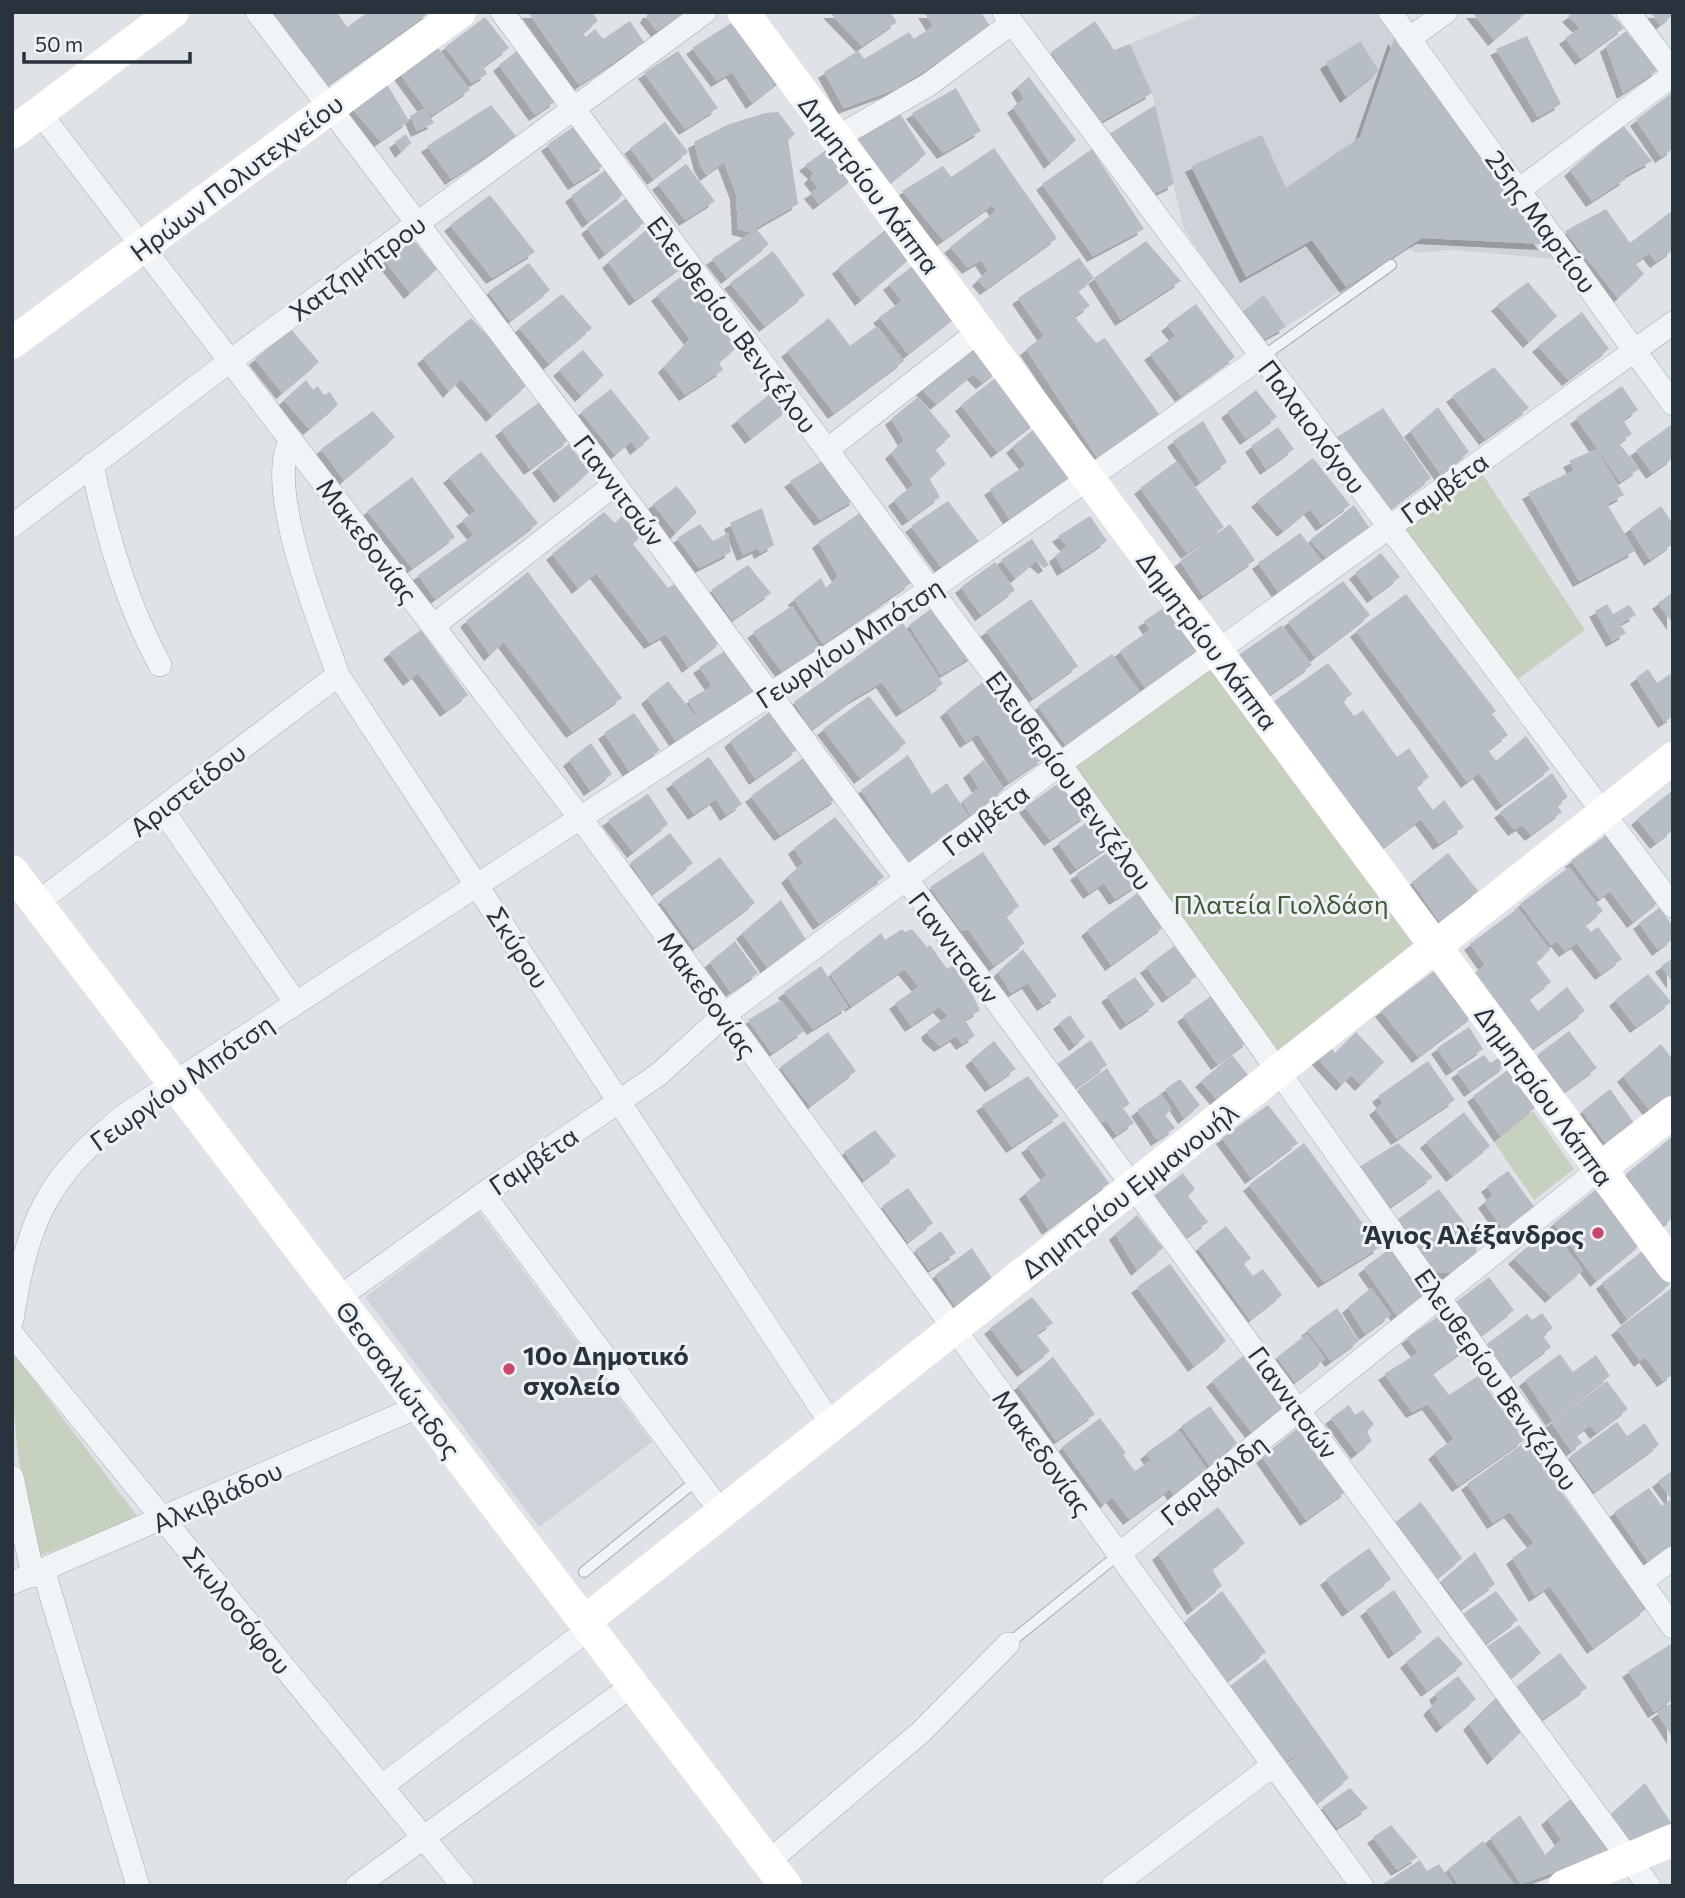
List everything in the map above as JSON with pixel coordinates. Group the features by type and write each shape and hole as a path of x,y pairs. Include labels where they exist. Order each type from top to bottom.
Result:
{"street":[{"path":"12,134 173,12"},
{"name":"Γιαννιτσών","path":"257,12 615,484 905,880 1300,1408 1649,1886"},
{"name":"Ηρώων Πολυτεχνείου","path":"12,343 460,12"},
{"name":"Ελευθερίου Βενιζέλου","path":"502,12 1060,764 1673,1628"},
{"name":"Χατζημήτρου","path":"12,526 230,361 705,12"},
{"name":"Δημητρίου Λάππα","path":"743,12 1673,1267"},
{"name":"25ης Μαρτίου","path":"1390,12 1673,404"},
{"path":"1409,39 1446,12"},
{"path":"1520,189 1673,74 1628,12"},
{"path":"836,138 928,85 1008,18"},
{"name":"Παλαιολόγου","path":"1008,18 1673,906"},
{"name":"Μακεδονίας","path":"40,113 144,245 581,819 1362,1886"},
{"name":"Γαμβέτα","path":"338,1298 483,1194 659,1075 724,1015 1060,764 1673,323"},
{"path":"827,450 979,331"},
{"name":"Γεωργίου Μπότση","path":"12,1321 29,1233 57,1184 97,1138 173,1082 930,590 1261,357"},
{"name":"Σκύρου","path":"291,440 285,451 284,477 295,552 338,675 479,885 832,1425"},
{"path":"92,464 131,604 160,665"},
{"path":"433,626 615,484"},
{"name":"Αριστείδου","path":"37,903 338,675"},
{"name":"Δημητρίου Εμμανουήλ","path":"587,1625 832,1425 1673,758"},
{"name":"Γεωργίου Μπότση","path":"162,808 295,1002"},
{"name":"Θεσσαλιώτιδος","path":"12,871 777,1874"},
{"name":"Γαριβάλδη","path":"1118,1555 1673,1112"},
{"path":"483,1194 722,1513"},
{"name":"Σκυλοσόφου","path":"12,1334 463,1886"},
{"name":"Αλκιβιάδου","path":"30,1577 420,1406"},
{"path":"12,1477 30,1577 138,1886"},
{"path":"1641,1582 1673,1558"},
{"path":"382,1786 587,1625"},
{"name":"Γαριβάλδη","path":"777,1874 1008,1644"},
{"path":"357,1886 633,1685"},
{"path":"1113,1886 1272,1766"},
{"path":"1564,1886 1673,1840"}],"lane":[{"name":"Γεωργίου Μπότση","path":"1261,357 1391,265"},
{"path":"583,1572 697,1480"},
{"name":"Γαριβάλδη","path":"1008,1644 1118,1555"}],"shaded area":[{"path":"1206,12 1375,12 1555,259 1454,250 1415,253 1408,246 1286,327 1264,295 1241,312 1184,229 1152,93 1130,44"},
{"name":"10ο Δημοτικό σχολείο","path":"479,1212 652,1442 539,1527 365,1297"}],"green space":[{"path":"1483,475 1585,630 1510,685 1397,534"},
{"name":"Πλατεία Γιολδάση","path":"1216,657 1423,940 1274,1053 1067,765"},
{"path":"1533,1111 1574,1169 1534,1200 1494,1142"},
{"path":"14,1354 138,1517 38,1557 18,1456"}],"building":[{"path":"269,12 337,12 347,27 368,12 430,12 325,87"},
{"path":"528,12 592,12 598,21 583,33 586,37 595,29 603,39 630,21 644,42 579,85"},
{"path":"649,12 685,12 657,31 646,17"},
{"path":"829,12 890,12 897,22 862,46"},
{"path":"924,12 981,12 991,28 896,89 844,108 824,72 858,51 864,59 909,32 914,39 933,26"},
{"path":"1472,12 1527,12 1494,40"},
{"path":"1574,12 1610,12 1624,28 1581,59 1565,38 1580,28 1568,16"},
{"path":"1650,12 1673,12 1673,15 1660,25"},
{"path":"485,17 509,48 483,67 487,74 472,83 445,47"},
{"path":"739,18 784,78 752,103 732,72 717,81 692,48"},
{"path":"1095,21 1114,50 1130,44 1152,93 1100,122 1051,52"},
{"path":"1626,31 1658,70 1623,93 1606,46"},
{"path":"1527,36 1561,104 1538,117 1496,49"},
{"path":"1394,38 1544,244 1422,238 1346,287 1312,240 1246,277 1191,166 1262,135 1286,188 1360,137"},
{"path":"1360,41 1379,71 1346,97 1326,63"},
{"path":"435,44 470,90 432,115 398,71"},
{"path":"518,50 556,101 535,115 499,65"},
{"path":"678,51 718,108 685,129 644,73"},
{"path":"1029,77 1076,140 1050,163 1013,107 1024,99 1017,87"},
{"path":"385,81 409,121 380,141 349,105"},
{"path":"956,88 981,131 943,153 912,113"},
{"path":"1673,92 1673,149 1661,157 1636,120"},
{"path":"491,105 516,136 451,179 427,146"},
{"path":"1155,105 1174,184 1151,195 1106,136"},
{"path":"425,108 434,123 417,131 410,116"},
{"path":"897,109 926,154 889,184 850,133"},
{"path":"778,112 795,134 788,140 798,204 749,232 738,229 736,194 724,162 706,175 700,165 694,142 727,125 765,113"},
{"path":"665,122 688,152 653,179 630,148"},
{"path":"576,125 606,164 574,184 547,145"},
{"path":"1623,125 1652,161 1624,176 1626,179 1592,201 1570,170"},
{"path":"406,134 411,143 401,152 395,142"},
{"path":"829,148 854,177 819,204 810,193 818,188 810,178 814,173 805,165"},
{"path":"994,148 1057,238 986,289 978,280 988,270 981,260 968,268 950,247 996,211 992,205 943,240 902,191 943,166 951,177"},
{"path":"1092,149 1144,229 1093,256 1042,184"},
{"path":"686,164 715,201 685,220 658,184"},
{"path":"608,168 626,192 588,222 571,196"},
{"path":"490,195 535,252 492,278 450,225"},
{"path":"628,197 646,221 605,254 587,228"},
{"path":"1606,209 1630,243 1673,210 1673,250 1656,262 1649,253 1635,263 1644,274 1618,298 1565,231"},
{"path":"896,221 918,251 861,300 838,268"},
{"path":"651,226 684,265 635,300 608,262"},
{"path":"756,229 769,244 727,278 712,259"},
{"path":"412,238 437,269 410,293 384,260"},
{"path":"1146,241 1181,281 1121,320 1094,278"},
{"path":"773,251 805,295 765,326 730,283"},
{"path":"1079,258 1094,278 1078,291 1090,306 1074,316 1096,343 1105,338 1161,417 1098,459 1026,349 1044,336 1018,298"},
{"path":"918,262 959,314 908,354 879,317 902,301 889,284"},
{"path":"529,263 550,290 510,321 488,292"},
{"path":"687,272 742,342 719,363 723,370 685,395 664,367 690,339 657,295"},
{"path":"1528,282 1557,316 1529,342 1497,305"},
{"path":"562,294 592,328 549,364 519,328"},
{"path":"1264,295 1286,327 1254,344 1235,317"},
{"path":"1196,304 1235,357 1181,396 1150,354 1176,336 1167,325"},
{"path":"1582,312 1609,349 1568,380 1538,346"},
{"path":"471,318 500,349 527,385 492,416 461,379 449,392 423,358"},
{"path":"829,318 850,346 877,326 904,361 834,413 787,351"},
{"path":"291,329 319,362 282,393 255,359"},
{"path":"974,340 998,371 982,383 973,374 936,404 918,385"},
{"path":"583,350 604,375 581,396 559,370"},
{"path":"1494,367 1529,408 1485,439 1452,396"},
{"path":"999,375 1036,422 997,452 961,405"},
{"path":"306,380 313,390 318,386 324,395 330,392 338,405 309,429 284,400"},
{"path":"1622,386 1638,410 1623,420 1632,434 1619,443 1639,469 1620,482 1576,418"},
{"path":"611,389 650,438 636,449 631,441 615,455 581,412"},
{"path":"775,390 788,409 751,438 737,420"},
{"path":"1256,390 1277,417 1246,439 1227,412"},
{"path":"918,397 951,436 935,449 946,464 929,478 940,497 908,520 894,500 913,485 916,488 891,453 904,440 891,419"},
{"path":"541,401 570,439 530,469 501,430"},
{"path":"1438,407 1469,452 1441,475 1410,431"},
{"path":"1383,408 1431,478 1387,511 1366,476 1334,439"},
{"path":"373,411 395,437 344,480 321,449"},
{"path":"1203,421 1227,462 1200,482 1173,441"},
{"path":"1040,424 1074,474 1010,520 990,489 1026,465 1012,447"},
{"path":"1671,425 1673,458 1652,473 1636,450"},
{"path":"1278,427 1294,449 1266,469 1251,446"},
{"path":"569,444 589,472 560,497 538,467"},
{"path":"1596,449 1624,495 1607,504 1635,551 1579,581 1528,493 1574,470 1569,461"},
{"path":"481,452 538,523 435,599 418,575 474,535 462,520 476,511 449,477"},
{"path":"827,458 856,499 820,520 790,481"},
{"path":"1313,458 1350,505 1322,525 1310,509 1283,531 1257,501"},
{"path":"1177,461 1224,527 1187,553 1140,488"},
{"path":"412,477 455,537 412,568 367,511"},
{"path":"677,486 697,512 676,533 653,504"},
{"path":"948,501 980,543 941,567 911,526"},
{"path":"1354,505 1370,529 1328,560 1310,540"},
{"path":"1661,506 1673,524 1673,544 1650,560 1630,528"},
{"path":"762,508 774,545 760,553 758,548 743,555 730,523"},
{"path":"864,510 911,583 823,644 794,599 821,578 826,588 838,576 818,542"},
{"path":"604,512 615,523 622,516 640,537 633,544 668,588 678,582 722,641 688,667 666,634 650,643 596,573 578,588 552,554"},
{"path":"1090,516 1107,541 1063,570 1055,556 1067,546 1058,536"},
{"path":"700,524 713,541 728,533 731,552 699,568 677,538"},
{"path":"1230,524 1255,560 1203,596 1180,561"},
{"path":"1300,533 1323,562 1279,593 1258,563"},
{"path":"1032,539 1049,565 1044,568 1036,561 1015,578 1001,560"},
{"path":"1381,553 1400,577 1373,597 1355,573"},
{"path":"995,562 1015,590 981,615 961,587"},
{"path":"748,565 771,593 732,620 711,590"},
{"path":"528,572 622,698 572,732 504,642 490,655 466,621"},
{"path":"1343,581 1370,615 1315,657 1288,622"},
{"path":"1673,592 1673,624 1658,603"},
{"path":"1406,594 1496,711 1492,714 1508,735 1488,750 1496,761 1526,736 1550,769 1502,805 1479,773 1467,782 1356,631"},
{"path":"1031,599 1078,666 1033,698 986,631"},
{"path":"1174,601 1208,650 1149,694 1120,651 1150,630 1144,621"},
{"path":"1607,604 1613,614 1629,605 1636,615 1620,624 1626,633 1612,641 1595,611"},
{"path":"936,605 974,655 941,675 909,625"},
{"path":"792,606 820,648 782,672 753,632"},
{"path":"903,623 943,684 902,711 882,682 853,699 811,730 794,702"},
{"path":"1282,625 1312,665 1268,696 1237,656"},
{"path":"421,630 468,695 446,711 418,673 409,680 389,653"},
{"path":"728,649 759,693 704,727 688,700 712,686 699,667"},
{"path":"1112,654 1143,696 1069,750 1038,706"},
{"path":"1328,663 1352,694 1343,701 1354,716 1363,710 1397,757 1409,748 1429,777 1416,787 1433,810 1444,800 1464,827 1439,844 1421,819 1380,850 1273,702"},
{"path":"1648,669 1657,683 1670,674 1673,678 1673,716 1664,722 1636,678"},
{"path":"988,678 1044,758 1009,782 978,734 966,742 946,711"},
{"path":"668,681 704,727 677,743 647,698"},
{"path":"869,696 906,743 860,778 823,729"},
{"path":"771,711 798,749 755,779 730,741"},
{"path":"634,713 660,750 629,771 604,733"},
{"path":"591,743 612,774 590,790 569,760"},
{"path":"908,755 932,794 947,783 971,820 909,864 861,790"},
{"path":"806,756 838,798 780,835 751,796"},
{"path":"709,757 742,804 726,815 716,799 694,814 672,783"},
{"path":"984,760 1004,789 971,816 962,801 979,788 969,772"},
{"path":"1552,773 1568,797 1557,805 1562,812 1531,835 1522,825 1514,830 1500,812"},
{"path":"1063,780 1087,815 1050,840 1025,807"},
{"path":"1673,790 1673,830 1656,843 1637,819"},
{"path":"648,794 668,824 633,852 608,820"},
{"path":"835,817 884,877 819,924 787,877 803,863 794,848"},
{"path":"1093,818 1111,845 1076,869 1058,843"},
{"path":"670,833 693,863 652,894 630,863"},
{"path":"1609,833 1661,900 1633,922 1610,891 1599,899 1571,861"},
{"path":"1114,848 1139,884 1115,899 1104,883 1089,893 1076,874"},
{"path":"983,852 1019,906 1006,916 1025,943 994,966 968,929 961,931 930,887"},
{"path":"1448,853 1478,891 1439,921 1412,882"},
{"path":"720,857 755,903 694,948 660,901"},
{"path":"1569,867 1603,911 1585,925 1591,932 1598,927 1622,959 1601,974 1577,943 1565,951 1557,941 1551,945 1520,904"},
{"path":"1140,891 1165,926 1111,965 1087,930"},
{"path":"781,900 808,943 770,972 742,933"},
{"path":"1518,908 1550,950 1536,962 1551,982 1529,999 1538,1011 1567,987 1585,1011 1528,1052 1473,974 1485,965 1470,944"},
{"path":"1659,908 1673,926 1673,939 1658,950 1639,923"},
{"path":"902,929 905,932 912,929 927,947 930,945 947,969 953,965 973,996 980,1010 965,1020 975,1036 962,1044 956,1036 940,1046 929,1036 927,1031 948,1016 939,1007 911,1026 895,1003 919,987 904,969 851,1006 830,974 881,933 885,940"},
{"path":"735,941 758,973 730,992 710,962"},
{"path":"1174,946 1197,976 1168,997 1146,967"},
{"path":"1023,949 1057,996 1043,1005 1028,983 1011,993 998,972"},
{"path":"1673,958 1673,983 1661,966"},
{"path":"821,966 848,1007 813,1029 784,992"},
{"path":"1438,968 1474,1015 1418,1057 1381,1011"},
{"path":"1648,974 1671,1002 1636,1027 1615,1000"},
{"path":"1135,977 1155,1005 1126,1024 1107,996"},
{"path":"1215,993 1249,1041 1217,1064 1183,1016"},
{"path":"781,1000 804,1031 772,1053 748,1020"},
{"path":"1070,1015 1085,1037 1075,1045 1059,1023"},
{"path":"1469,1027 1483,1049 1452,1070 1437,1048"},
{"path":"1569,1031 1597,1068 1564,1092 1537,1055"},
{"path":"828,1032 856,1071 810,1106 780,1067"},
{"path":"1356,1032 1384,1062 1361,1085 1351,1075 1342,1085 1316,1057 1329,1045 1335,1053"},
{"path":"1091,1040 1107,1065 1074,1089 1057,1064"},
{"path":"994,1041 1016,1069 991,1086 971,1060"},
{"path":"1661,1044 1673,1060 1673,1101 1654,1116 1623,1076"},
{"path":"1232,1055 1248,1075 1217,1100 1201,1081"},
{"path":"1484,1055 1490,1063 1500,1057 1506,1065 1470,1091 1457,1072"},
{"path":"1428,1061 1455,1100 1397,1139 1375,1109 1383,1103 1378,1096"},
{"path":"1107,1068 1130,1104 1123,1108 1134,1123 1116,1135 1106,1120 1101,1123 1078,1089"},
{"path":"1509,1069 1536,1107 1500,1136 1473,1096"},
{"path":"1028,1076 1059,1116 1012,1147 982,1105"},
{"path":"1180,1079 1200,1105 1184,1118 1165,1089"},
{"path":"1610,1089 1634,1123 1607,1145 1582,1111"},
{"path":"1161,1094 1172,1110 1165,1115 1175,1128 1157,1140 1137,1110"},
{"path":"1268,1105 1298,1143 1251,1178 1222,1138"},
{"path":"1464,1112 1490,1146 1452,1176 1426,1142"},
{"path":"1064,1121 1109,1183 1048,1229 1025,1193 1047,1175 1027,1147"},
{"path":"875,1130 896,1156 864,1180 844,1152"},
{"path":"1673,1136 1673,1218 1662,1226 1626,1174"},
{"path":"1304,1143 1380,1247 1324,1282 1249,1185"},
{"path":"1398,1143 1433,1177 1390,1207 1359,1167"},
{"path":"1508,1171 1536,1209 1505,1232 1484,1202 1493,1195 1487,1186"},
{"path":"1183,1173 1195,1189 1188,1196 1208,1222 1185,1238 1155,1195"},
{"name":"Άγιος Αλέξανδρος","path":"1599,1187 1642,1243 1596,1281 1554,1223"},
{"path":"908,1188 933,1223 908,1242 882,1206"},
{"path":"1439,1189 1478,1241 1475,1258 1454,1273 1437,1273 1398,1219"},
{"path":"1137,1215 1163,1248 1137,1270 1115,1234"},
{"path":"1226,1226 1251,1258 1244,1264 1253,1276 1263,1269 1282,1295 1250,1320 1198,1248"},
{"path":"1550,1228 1583,1270 1551,1297 1514,1258"},
{"path":"941,1231 956,1253 929,1270 915,1250"},
{"path":"1393,1246 1429,1296 1398,1317 1364,1268"},
{"path":"972,1248 993,1280 956,1308 935,1275"},
{"path":"1645,1249 1671,1283 1627,1319 1602,1283"},
{"path":"1170,1264 1226,1341 1194,1366 1137,1287"},
{"path":"1489,1277 1514,1310 1481,1336 1456,1302"},
{"path":"1673,1287 1673,1374 1663,1381 1645,1357 1640,1361 1617,1329"},
{"path":"1371,1288 1391,1315 1365,1334 1348,1307"},
{"path":"1032,1297 1053,1323 1036,1334 1050,1351 1023,1371 990,1328"},
{"path":"1337,1308 1359,1341 1331,1361 1307,1330"},
{"path":"1542,1313 1553,1328 1543,1336 1551,1347 1510,1377 1487,1344 1527,1314 1532,1320"},
{"path":"1440,1315 1466,1349 1432,1373 1449,1395 1478,1376 1524,1440 1458,1486 1434,1453 1454,1439 1428,1404 1412,1412 1384,1374 1418,1353 1407,1338"},
{"path":"1307,1334 1325,1359 1295,1382 1277,1357"},
{"path":"1560,1354 1573,1372 1596,1355 1610,1376 1552,1420 1525,1380"},
{"path":"1243,1356 1283,1410 1252,1433 1212,1381"},
{"path":"1053,1357 1095,1414 1056,1441 1018,1386"},
{"path":"1607,1381 1628,1409 1596,1433 1590,1425 1576,1435 1582,1443 1571,1451 1551,1422"},
{"path":"1349,1405 1355,1415 1363,1410 1374,1424 1367,1432 1372,1441 1357,1453 1331,1418"},
{"path":"1210,1406 1237,1443 1210,1466 1181,1426"},
{"path":"1100,1418 1126,1453 1123,1455 1135,1471 1149,1461 1161,1475 1146,1453 1179,1430 1208,1471 1174,1496 1170,1489 1129,1519 1112,1497 1103,1505 1062,1447"},
{"path":"1617,1422 1627,1436 1645,1423 1659,1445 1594,1492 1569,1457"},
{"path":"1299,1427 1347,1491 1306,1520 1262,1457"},
{"path":"1525,1442 1646,1609 1593,1648 1550,1586 1535,1596 1512,1558 1534,1543 1510,1512 1493,1523 1467,1484"},
{"path":"1673,1470 1673,1548 1650,1565 1614,1512 1649,1488 1662,1506 1671,1499 1658,1481"},
{"path":"1421,1502 1462,1558 1436,1580 1394,1523"},
{"path":"1218,1507 1245,1543 1212,1569 1222,1586 1193,1609 1158,1554"},
{"path":"1369,1548 1391,1579 1348,1611 1326,1579"},
{"path":"1475,1552 1495,1584 1461,1609 1441,1581"},
{"path":"1394,1590 1422,1632 1394,1653 1366,1610"},
{"path":"1222,1591 1266,1652 1226,1682 1185,1621"},
{"path":"1496,1591 1518,1620 1481,1647 1460,1616"},
{"path":"1519,1625 1541,1653 1508,1681 1486,1647"},
{"path":"1438,1636 1463,1664 1427,1691 1406,1662"},
{"path":"1671,1644 1673,1700 1654,1712 1628,1671"},
{"path":"1560,1653 1587,1688 1540,1721 1516,1687"},
{"path":"1265,1659 1349,1778 1316,1804 1287,1764 1316,1743 1282,1764 1230,1686"},
{"path":"1458,1676 1476,1699 1442,1727 1429,1709 1438,1700 1435,1694"},
{"path":"1496,1698 1522,1731 1493,1759 1469,1724"},
{"path":"1673,1702 1673,1738 1657,1713"},
{"path":"1645,1783 1673,1826 1634,1844 1611,1814"},
{"path":"1350,1788 1368,1808 1337,1828 1322,1807"},
{"path":"1572,1798 1611,1852 1521,1884 1490,1838 1520,1815 1551,1864 1546,1854 1561,1840 1547,1819"},
{"path":"1391,1825 1418,1857 1397,1870 1373,1837"},
{"path":"1483,1841 1515,1886 1459,1886 1448,1869"},
{"path":"1420,1860 1427,1871 1439,1864 1454,1886 1383,1884"}],"place":[{"name":"Άγιος Αλέξανδρος","path":"1598,1233"},
{"name":"10ο Δημοτικό σχολείο","path":"509,1369"}]}
